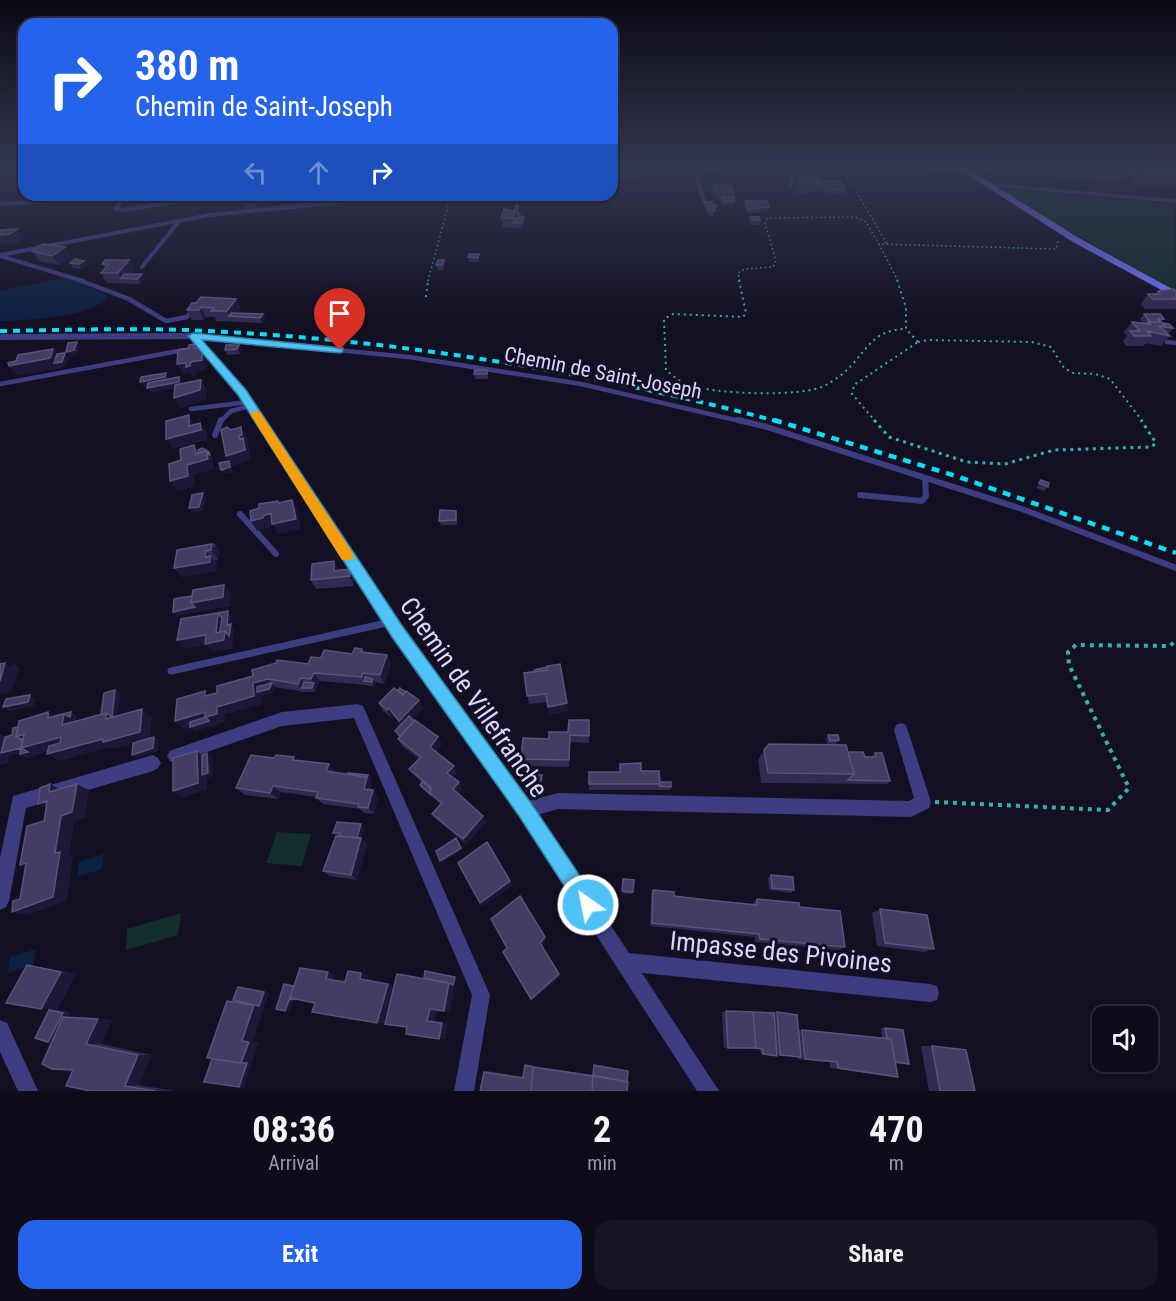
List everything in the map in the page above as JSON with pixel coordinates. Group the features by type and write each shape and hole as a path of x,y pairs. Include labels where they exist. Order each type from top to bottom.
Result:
{"street":[{"path":"0,256 190,219"},
{"path":"1042,219 1176,295"},
{"name":"Chemin de Saint-Joseph","path":"0,337 198,341"},
{"name":"Chemin de Villefranche","path":"198,341 249,404 391,622 525,810 710,1091"},
{"path":"176,756 282,719 358,711 481,995 464,1091"},
{"path":"525,810 558,801 911,809 923,801 900,730"},
{"path":"0,901 19,802 153,763"},
{"name":"Impasse des Pivoines","path":"626,962 930,993"},
{"path":"0,1030 28,1091"}],"lane":[{"path":"142,267 179,221"},
{"path":"0,256 76,278 129,299 166,321 188,317 192,311"},
{"path":"0,384 198,341"},
{"name":"Chemin de Saint-Joseph","path":"198,341 409,357 581,384 767,427 1022,509 1176,568"},
{"path":"1167,342 1176,343"},
{"path":"191,409 249,404"},
{"path":"215,435 219,420 224,413 249,404"},
{"path":"860,495 922,501 926,496 926,478"},
{"path":"240,514 276,554"},
{"path":"171,671 391,622"}],"path":[{"path":"426,297 429,271 444,219"},
{"path":"767,219 765,223 776,261 773,267 745,269 738,273 746,312 743,317 673,314 664,319 666,370 677,380 697,387 806,392 821,388 852,365 860,352 895,328 906,329 918,342"},
{"path":"859,219 866,222 891,266 909,317 906,329"},
{"path":"872,219 887,244"},
{"path":"879,244 1056,249 1059,242 1057,237"},
{"path":"928,340 1032,342 1051,347 1064,368 1073,373 1095,374 1110,379 1152,434 1156,443 1151,447 1054,450 1005,464 967,462 889,437 852,394 854,385 918,342 928,340"},
{"path":"923,801 1108,810 1129,788 1069,665 1068,652 1076,645 1162,646 1170,645 1176,640"}],"green space":[{"path":"1048,219 1175,219 1176,291"},
{"path":"277,832 311,834 302,866 266,863"},
{"path":"181,913 178,935 126,950 127,929"}],"water":[{"path":"67,277 105,294 106,298 86,310 72,314 40,319 0,321 0,291"},
{"path":"104,854 102,869 77,877 79,862"},
{"path":"36,949 33,964 8,973 10,957"}],"building":[{"path":"515,219 523,219 522,223 513,223"},
{"path":"17,229 10,234 0,235 0,230"},
{"path":"43,244 65,247 52,256 32,251"},
{"path":"469,254 479,254 478,258 468,257"},
{"path":"75,259 84,261 79,264 70,263"},
{"path":"105,260 129,260 118,273 101,273 109,264 102,264"},
{"path":"438,260 444,260 442,265 436,265"},
{"path":"124,274 142,274 138,279 121,278"},
{"path":"1174,289 1176,299 1152,299 1148,294 1160,294 1158,291"},
{"path":"201,297 236,299 227,311 211,311 214,308 201,307 199,310 187,310"},
{"path":"231,313 263,314 260,318 229,316"},
{"path":"1144,314 1160,314 1164,319 1158,319 1161,322 1150,322"},
{"path":"1132,322 1150,324 1148,322 1161,322 1165,326 1159,326 1170,336 1147,331 1151,336 1134,336 1130,331 1140,331"},
{"path":"1163,323 1169,324 1173,328 1164,327"},
{"path":"77,342 74,350 66,352 68,343"},
{"path":"194,344 194,348 203,346 202,360 191,362 190,366 186,367 186,363 177,364 178,350 189,348 189,345"},
{"path":"226,345 239,345 237,349 225,350"},
{"path":"53,349 50,358 9,366 8,363 16,361 18,355"},
{"path":"65,353 62,362 54,363 57,354"},
{"path":"475,370 487,370 487,374 474,374"},
{"path":"166,373 165,377 140,382 141,377"},
{"path":"179,377 179,382 147,388 148,383"},
{"path":"201,380 200,390 174,398 175,385"},
{"path":"189,415 189,426 200,423 201,430 166,439 166,421"},
{"path":"227,427 231,430 241,427 242,435 239,436 240,439 243,438 245,450 226,456 221,430"},
{"path":"194,445 196,454 206,451 208,459 187,465 188,476 170,481 169,464 181,460 180,449"},
{"path":"202,448 209,452 210,456 206,451 198,453 198,450"},
{"path":"229,461 230,467 221,470 219,463"},
{"path":"1041,480 1049,483 1048,487 1039,483"},
{"path":"203,493 199,507 189,508 192,495"},
{"path":"292,500 296,519 272,524 271,513 251,521 250,511 259,508 259,504"},
{"path":"440,510 456,511 456,520 439,521"},
{"path":"212,544 211,550 206,551 205,557 210,556 210,562 174,568 177,550"},
{"path":"334,561 334,571 349,569 350,576 311,580 312,564"},
{"path":"224,585 223,597 191,603 193,590"},
{"path":"192,596 191,603 195,607 173,612 174,599"},
{"path":"228,611 227,625 231,624 229,636 225,631 220,632 222,618 218,613"},
{"path":"218,613 216,633 225,631 224,640 205,644 206,635 177,640 181,619"},
{"path":"355,648 362,649 361,652 387,655 380,675 363,673 362,677 314,673 311,679 301,678 298,684 268,679 253,683 254,696 217,707 217,714 205,717 205,712 175,721 177,699 205,691 205,696 217,693 217,686 253,676 252,670 276,663 277,660 308,664 311,657 321,658 324,650 352,654"},
{"path":"5,663 0,681 0,664"},
{"path":"560,664 567,703 548,707 546,694 527,696 524,673 548,670 547,666"},
{"path":"547,667 548,670 534,672 534,670"},
{"path":"365,677 373,679 372,682 364,681"},
{"path":"304,682 314,683 312,688 302,688"},
{"path":"272,683 269,689 257,692 257,687"},
{"path":"394,688 403,695 406,691 419,700 399,721 389,708 387,710 379,703"},
{"path":"115,690 112,717 106,713 101,714 104,693"},
{"path":"30,695 28,702 3,707 6,699"},
{"path":"142,709 140,732 103,742 103,739 47,754 49,746 60,743 61,737 21,748 24,734 16,737 19,721 48,712 48,718 64,714 62,725 106,713 106,719"},
{"path":"409,716 414,721 400,736 395,731"},
{"path":"206,717 209,721 190,727 190,722"},
{"path":"415,720 438,737 430,747 454,766 447,773 459,782 453,789 483,816 463,839 432,814 442,803 429,792 432,788 409,769 421,757 398,739"},
{"path":"569,720 589,720 589,736 570,735 569,760 521,759 523,738 549,739 549,732 568,732"},
{"path":"18,727 16,737 23,740 21,748 1,753 5,737 12,735 13,728"},
{"path":"828,735 838,735 839,740 830,741"},
{"path":"154,737 153,748 132,755 133,743"},
{"path":"769,744 846,745 854,774 768,773 764,750"},
{"path":"21,748 28,752 20,754"},
{"path":"197,751 198,783 173,791 173,758"},
{"path":"848,752 863,752 865,757 876,757 875,753 882,753 890,781 848,780 854,774"},
{"path":"207,753 208,773 202,775 202,755"},
{"path":"251,755 274,758 276,755 294,757 293,760 329,764 326,771 367,777 364,789 373,790 368,808 358,807 359,804 316,798 318,792 273,786 270,793 236,788"},
{"path":"641,763 641,771 659,771 660,784 589,784 589,772 620,772 620,764"},
{"path":"348,773 368,775 367,778"},
{"path":"519,775 542,775 540,791 527,791"},
{"path":"423,781 431,789 429,792 431,795 420,785"},
{"path":"660,782 671,782 671,787 659,786"},
{"path":"50,784 49,792 77,784 72,812 61,816 55,853 60,852 53,897 12,912 13,901 20,899 26,863 20,865 27,826 44,821 47,801 38,804 40,788"},
{"path":"337,822 361,824 357,838 333,833"},
{"path":"336,836 361,838 351,875 323,871"},
{"path":"456,838 461,848 440,861 436,851"},
{"path":"487,842 510,881 480,903 458,863"},
{"path":"771,875 793,877 794,890 772,888"},
{"path":"623,879 634,880 633,892 622,891"},
{"path":"653,890 674,892 674,896 717,901 757,905 757,899 799,903 799,907 840,911 845,947 760,939 759,934 652,923"},
{"path":"520,896 545,937 540,943 559,974 531,999 503,952 507,948 491,919"},
{"path":"880,909 927,915 934,949 885,943"},
{"path":"27,965 61,972 41,1009 6,1003"},
{"path":"300,968 328,972 326,979 345,982 348,971 361,973 360,979 388,984 377,1023 312,1012 315,1003 290,998"},
{"path":"425,971 455,977 453,985 424,978"},
{"path":"397,974 449,983 444,1011 430,1009 427,1021 442,1023 439,1039 406,1034 407,1027 385,1024"},
{"path":"284,984 294,986 290,998 294,999 289,1000 285,1011 276,1009"},
{"path":"238,987 264,992 259,1006 233,1000"},
{"path":"227,1001 254,1005 242,1041 249,1042 241,1063 207,1058"},
{"path":"49,1010 63,1013 48,1042 35,1038"},
{"path":"726,1011 753,1012 756,1048 728,1048"},
{"path":"753,1012 774,1013 777,1056 763,1054 763,1049 754,1048 756,1048"},
{"path":"777,1012 797,1015 801,1057 780,1055"},
{"path":"63,1017 98,1019 86,1044 138,1055 125,1086 155,1091 91,1091 66,1086 73,1070 52,1069 42,1064"},
{"path":"885,1028 903,1030 909,1064 895,1062 891,1039 887,1038"},
{"path":"802,1030 891,1039 898,1077 838,1068 837,1062 805,1059"},
{"path":"932,1046 966,1050 975,1091 940,1091"},
{"path":"212,1059 247,1063 239,1087 204,1082"},
{"path":"525,1065 534,1067 531,1091 480,1091 484,1072 523,1078"},
{"path":"594,1065 628,1071 627,1082 593,1075"},
{"path":"533,1067 593,1076 592,1091 531,1091"},
{"path":"593,1076 628,1082 627,1091 592,1091"}],"railway":[{"path":"0,331 186,330 336,340 559,372 707,403 780,422"},
{"path":"774,420 956,476 1176,553"}],"slow traffic":[{"path":"256,414 347,556"}],"route":[{"path":"340,350 193,336 242,393 398,632 525,810 588,905"}]}
